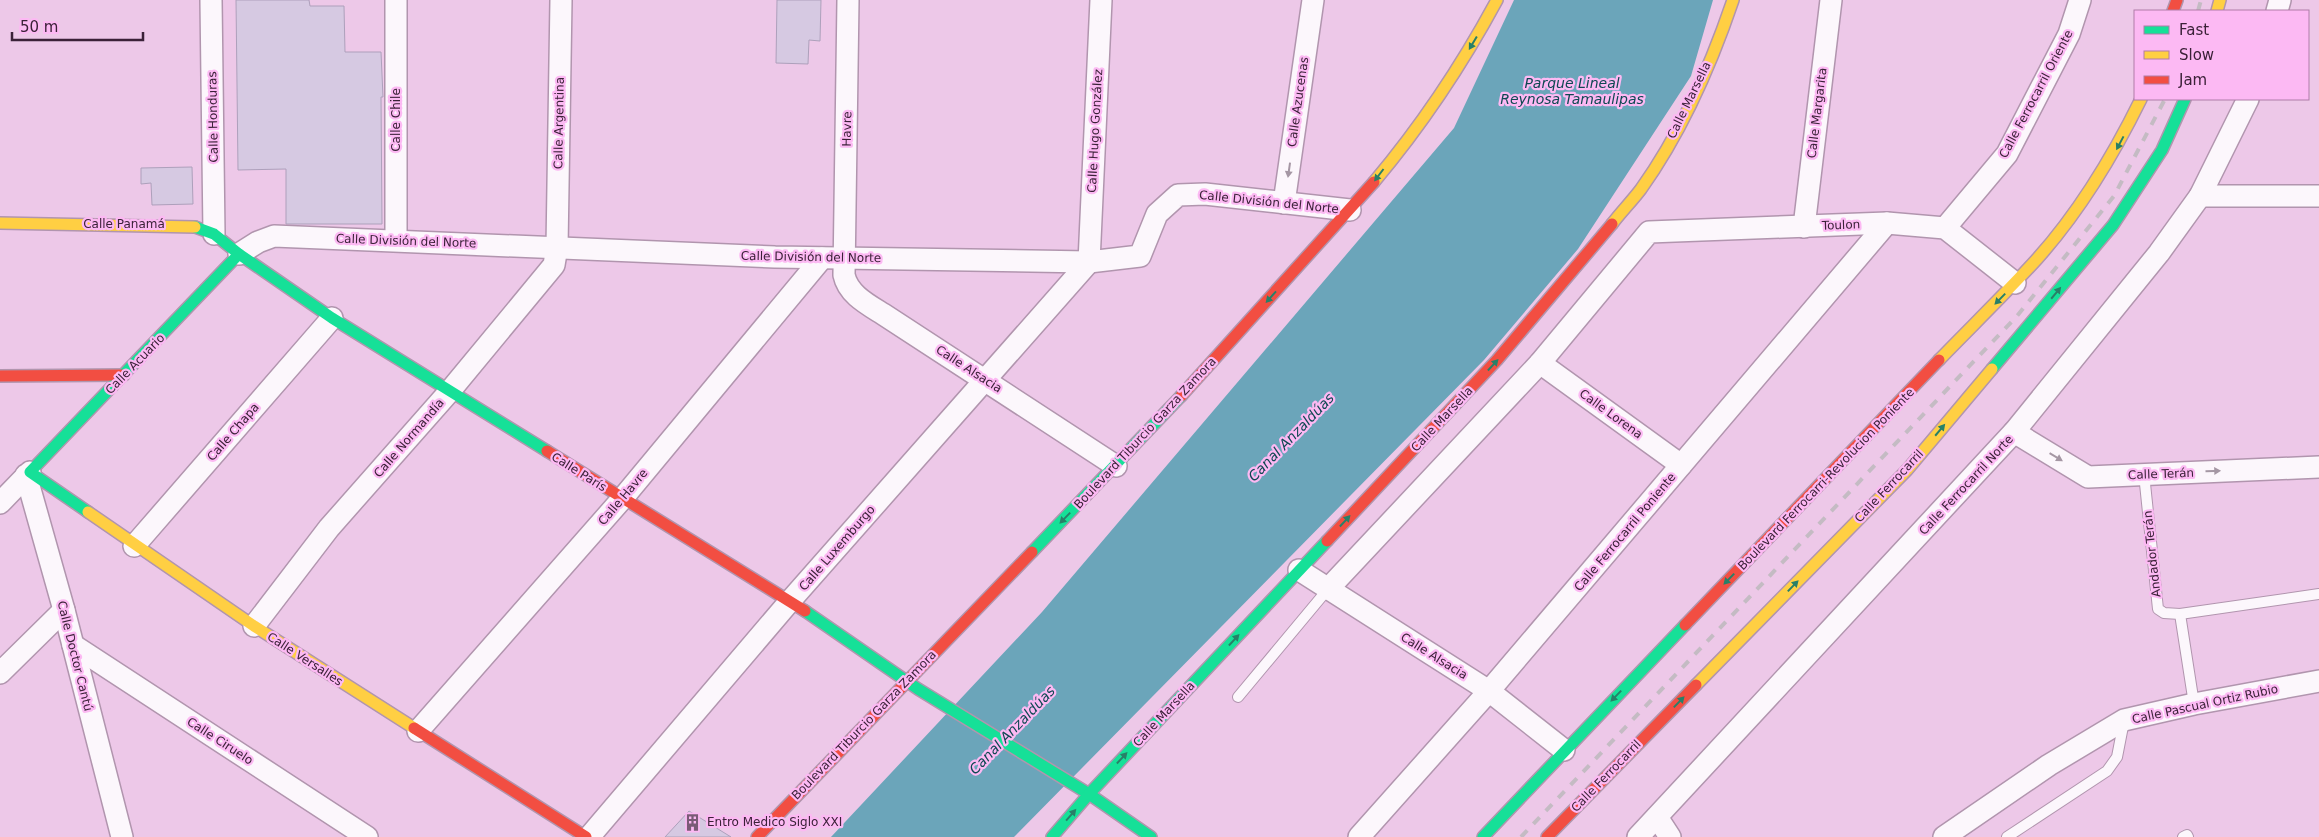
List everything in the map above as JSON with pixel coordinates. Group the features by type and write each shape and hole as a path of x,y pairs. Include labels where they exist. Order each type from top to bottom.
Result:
{"main road":[{"name":"Boulevard Tiburcio Garza Zamora","path":"757,837 1116,466 1370,188 1457,70 1496,0"},
{"name":"Calle Marsella","path":"1052,837 1089,794 1497,360 1640,189 1658,161 1692,97 1725,24 1733,0"},
{"name":"Boulevard Ferrocarri-Revolucion Poniente","path":"1483,837 1564,750 2015,283 2062,230 2102,174 2121,141 2141,100"},
{"name":"Calle Ferrocarril","path":"1547,837 1907,470 2114,225 2162,150 2185,100"},
{"name":"Calle Panamá","path":"0,223 176,225 196,227 214,234 239,254"},
{"name":"Calle París","path":"239,254 332,318 449,392 790,601 918,689 1089,794 1151,837"},
{"name":"Calle Acuario","path":"28,474 239,254"},
{"path":"0,376 124,375"},
{"name":"Calle Versalles","path":"28,474 254,626 418,732 588,837"}],"street":[{"name":"Calle Honduras","path":"211,0 214,234"},
{"name":"Calle Chile","path":"396,0 396,240"},
{"name":"Calle Argentina","path":"557,247 561,0"},
{"name":"Havre","path":"846,259 848,0"},
{"name":"Calle Hugo González","path":"1089,262 1101,0"},
{"name":"Calle Azucenas","path":"1284,203 1313,0"},
{"name":"Calle Margarita","path":"1804,227 1831,0"},
{"name":"Calle Ferrocarril Oriente","path":"1946,228 2007,154 2069,34 2080,0"},
{"name":"Calle Ferrocarril Norte","path":"1638,837 2014,432 2160,253 2200,196 2248,100"},
{"name":"Calle División del Norte","path":"239,254 258,242 274,236 846,259 1089,262 1140,256 1157,214 1178,195 1204,194 1350,210"},
{"path":"2200,196 2319,196"},
{"name":"Toulon","path":"1540,363 1648,232 1887,223 1946,228"},
{"name":"Calle Ferrocarril Poniente","path":"1359,837 1489,691 1887,223"},
{"path":"1946,228 2015,283"},
{"name":"Calle Normandía","path":"254,626 329,528 449,392 554,265 557,247"},
{"name":"Calle Havre","path":"418,732 622,499 822,258"},
{"name":"Calle Alsacia","path":"846,259 844,275 846,286 859,298 1116,466"},
{"name":"Calle Luxemburgo","path":"588,837 790,601 1089,262"},
{"name":"Calle Chapa","path":"134,546 332,318"},
{"path":"1328,589 1540,363"},
{"name":"Calle Lorena","path":"1540,363 1681,465"},
{"name":"Calle Terán","path":"2014,432 2088,477 2319,467"},
{"name":"Calle Acuario","path":"0,503 28,474"},
{"name":"Calle Doctor Cantú","path":"28,474 120,829"},
{"name":"Calle Alsacia","path":"1299,570 1489,691 1564,750"},
{"path":"0,673 64,610"},
{"name":"Calle Ciruelo","path":"73,645 367,837"},
{"name":"Calle Pascual Ortiz Rubio","path":"1944,837 2049,765 2124,720 2194,704 2319,681"},
{"path":"1657,817 1670,837"},
{"path":"103,837 120,829"}],"lane":[{"name":"Andador Terán","path":"2144,474 2158,609 2164,613 2180,614"},
{"path":"1238,697 1328,589"},
{"path":"2194,704 2180,614 2319,594"},
{"path":"2007,837 2107,771 2117,757 2124,720"},
{"path":"2183,837 2187,835 2188,837"}],"water":[{"name":"Parque Lineal Reynosa Tamaulipas","path":"1514,0 1713,0 1691,76 1578,249 1484,360 1014,837 831,837 1042,612 1454,128"}],"building":[{"path":"236,0 309,0 310,6 344,6 345,52 381,52 383,97 381,97 382,224 286,224 286,169 238,170"},
{"path":"777,0 821,0 820,41 809,40 808,64 776,63"},
{"path":"192,167 193,204 152,205 151,183 141,184 141,168"},
{"name":"Entro Medico Siglo XXI","path":"689,811 731,837 665,837"}],"railway":[{"path":"2198,10 2201,0"},
{"path":"1521,837 2017,316 2114,196 2164,100"}],"traffic: fast":[{"path":"1992,369 2113,225 2162,150 2185,100"},
{"path":"195,227 214,234 239,254 332,318 547,451"},
{"path":"88,512 30,472 239,254"},
{"path":"1032,552 1181,396"},
{"path":"1052,837 1089,794 1327,541"},
{"path":"805,611 918,689 1089,794"},
{"path":"1483,837 1685,625"},
{"path":"1089,794 1151,837"}],"traffic: slow":[{"path":"1374,182 1409,139 1440,94 1470,48 1497,0"},
{"path":"1612,224 1641,189 1682,122 1705,74 1733,0"},
{"path":"2217,10 2220,0"},
{"path":"1939,360 2053,241 2095,182 2140,100"},
{"path":"0,223 195,227"},
{"path":"1696,685 1907,470 1992,369"},
{"path":"88,512 254,626 414,728"}],"traffic: jam":[{"path":"2173,10 2177,0"},
{"path":"1181,396 1374,182"},
{"path":"1327,541 1497,360 1612,224"},
{"path":"1685,625 1939,360"},
{"path":"0,376 124,375"},
{"path":"547,451 805,611"},
{"path":"757,837 1032,552"},
{"path":"1547,837 1696,685"},
{"path":"414,728 586,837"}],"place":[{"name":"Entro Medico Siglo XXI","path":"693,822"}],"water label":[{"name":"Canal Anzaldúas","path":"1291,437"},
{"name":"Canal Anzaldúas","path":"1012,730"}]}
